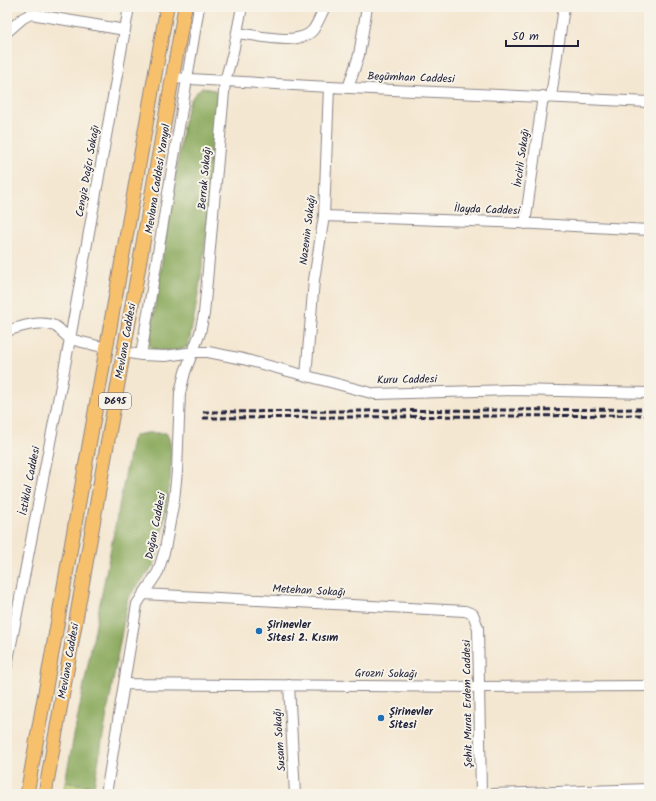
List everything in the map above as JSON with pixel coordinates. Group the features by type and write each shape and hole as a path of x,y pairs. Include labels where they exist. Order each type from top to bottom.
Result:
{"main road":[{"name":"Mevlana Caddesi","path":"27,794 167,7"},
{"name":"Mevlana Caddesi","path":"45,794 185,7"}],"street":[{"name":"Cengiz Dağcı Sokağı","path":"70,339 129,7"},
{"name":"Mevlana Caddesi Yanyol","path":"141,355 199,7"},
{"name":"Berrak Sokağı","path":"194,352 204,314 207,295 224,81 237,33 242,7"},
{"path":"237,33 287,40 305,36 314,29 325,7"},
{"path":"348,88 359,55 367,7"},
{"name":"İncirli Sokağı","path":"525,224 564,7"},
{"path":"7,32 31,11 125,30"},
{"name":"Begümhan Caddesi","path":"172,78 649,102"},
{"name":"Nazenin Sokağı","path":"306,376 314,280 324,216 329,87"},
{"name":"İlayda Caddesi","path":"324,216 649,230"},
{"path":"7,331 30,325 45,324 56,327 70,339 106,348"},
{"name":"İstiklal Caddesi","path":"7,665 10,638 70,339"},
{"name":"Kuru Caddesi","path":"124,352 141,355 165,356 194,352 221,354 363,392 376,394 505,390 649,393"},
{"name":"Doğan Caddesi","path":"106,794 137,604 158,572 165,549 174,500 177,471 180,393 185,372 194,352"},
{"name":"Metehan Sokağı","path":"143,594 465,611 473,614"},
{"name":"Şehit Murat Erdem Caddesi","path":"473,614 478,628 481,794"},
{"name":"Grozni Sokağı","path":"124,684 479,687 649,686"},
{"name":"Susam Sokağı","path":"289,685 295,794"},
{"path":"493,794 580,793 649,789"}],"green space":[{"path":"202,88 215,90 218,99 208,223 200,285 188,347 175,351 151,350 149,344 184,120 190,102"},
{"path":"146,433 166,433 170,442 171,473 169,492 157,555 154,565 128,598 94,786 65,782 132,440 136,435"},
{"path":"65,782 94,786 93,794 63,794"}],"railway":[{"path":"203,412 649,409"},
{"path":"203,418 649,415"}],"place":[{"name":"Şirinevler Sitesi 2. Kısım","path":"259,631"},
{"name":"Şirinevler Sitesi","path":"381,718"}]}
